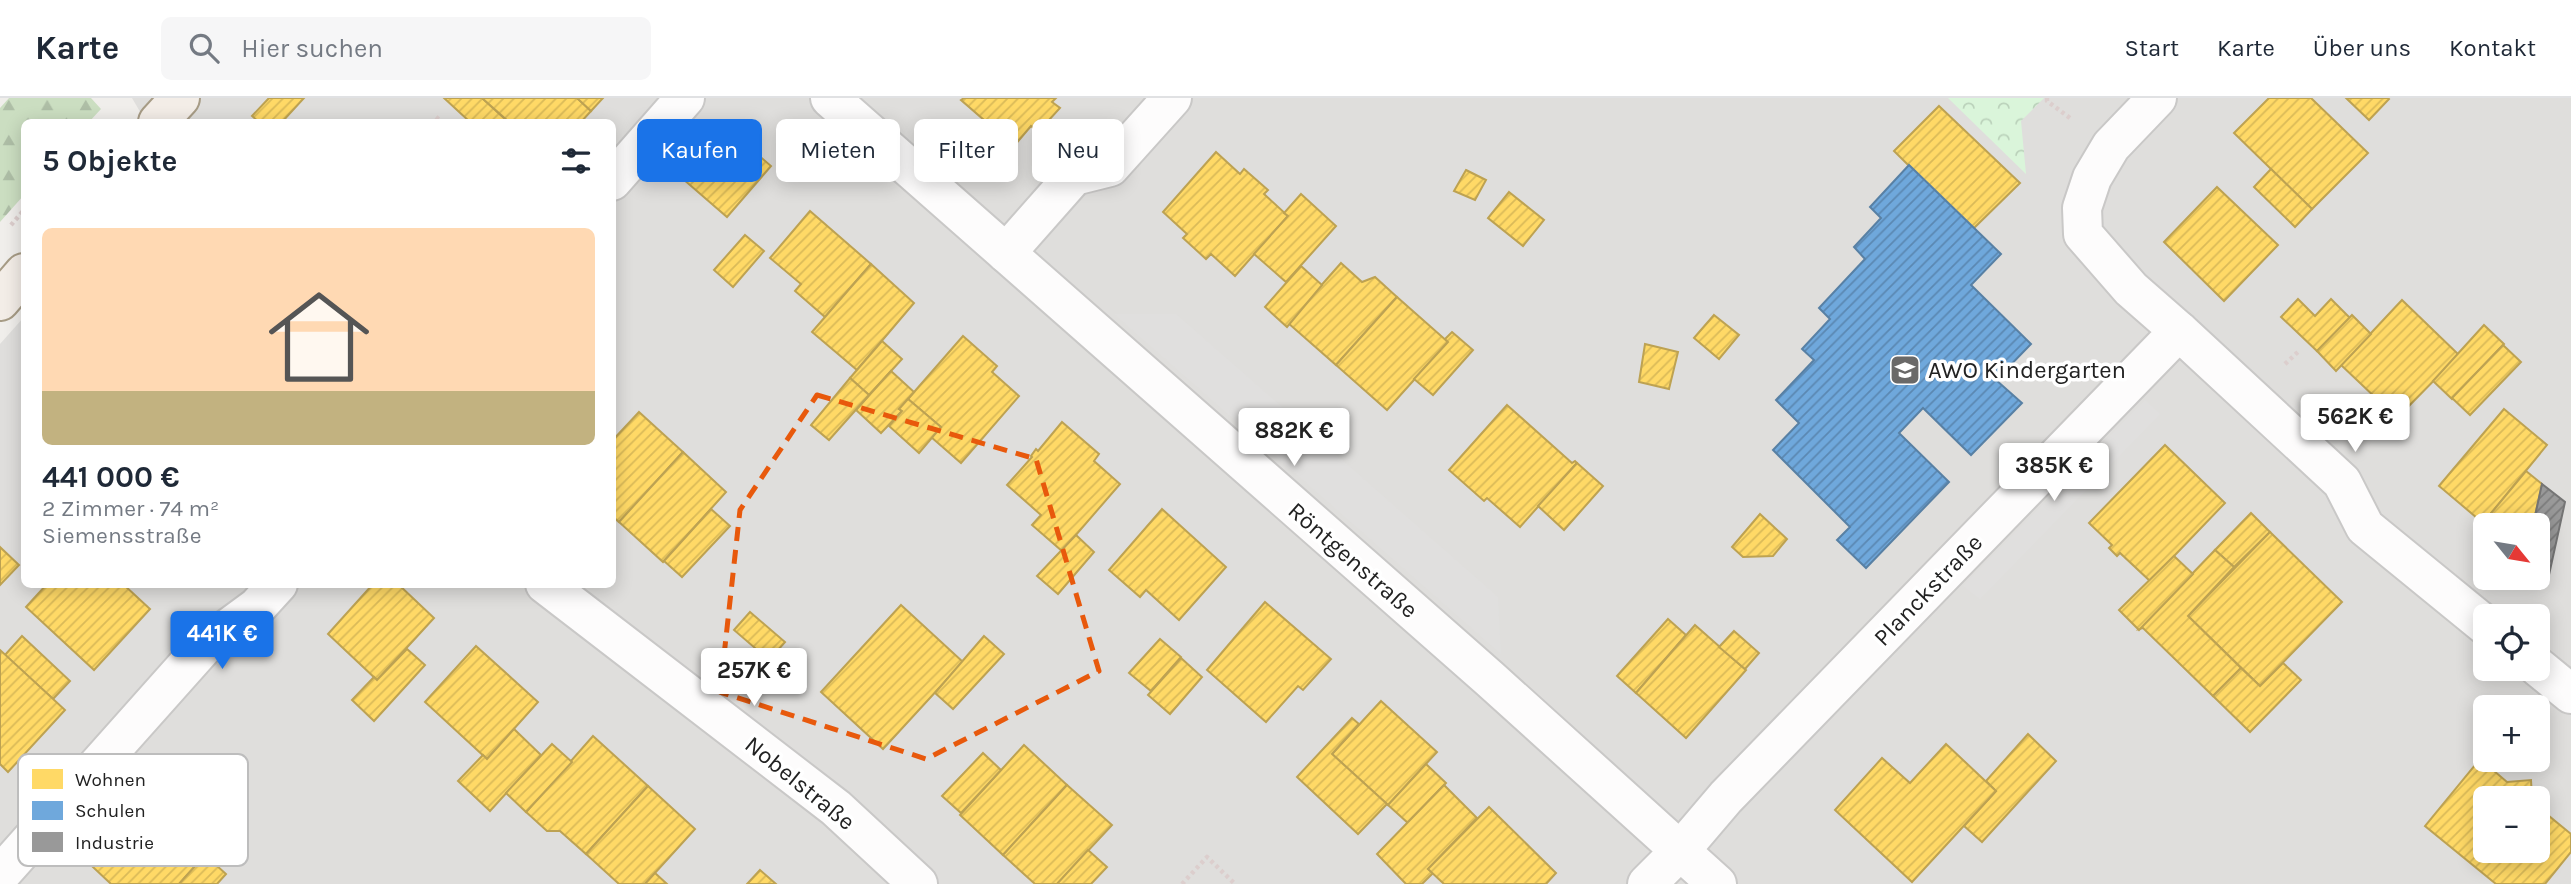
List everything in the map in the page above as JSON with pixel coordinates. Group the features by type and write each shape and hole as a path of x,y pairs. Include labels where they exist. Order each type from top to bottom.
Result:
{"main road":[{"path":"161,119 180,98"},
{"path":"0,301 21,276"}],"street":[{"path":"616,177 685,98"},
{"name":"Röntgenstraße","path":"830,98 1490,679 1717,884"},
{"path":"1006,253 1074,176 1110,167 1172,98"},
{"path":"2157,98 2111,146 2092,178 2082,208 2083,234 2131,289 2342,482 2365,527 2473,615"},
{"name":"Planckstraße","path":"1647,884 1680,852 1726,797 2179,331"},
{"path":"109,754 204,646 257,607 274,588"},
{"name":"Nobelstraße","path":"550,588 836,808 918,884"},
{"path":"2550,677 2571,694"},
{"path":"5,878 18,863"}],"path":[{"path":"1182,884 1207,857 1235,884"}],"highlighted area":[{"path":"817,395 1036,459 1099,671 926,759 720,692 740,510"}],"shaded area":[{"path":"132,98 2571,98 2571,884 0,884 0,344 21,320 21,588 616,588 616,119 144,119"},
{"path":"1114,314 1176,314 1498,597 1501,654"},
{"path":"2145,400 2160,414 1980,599 1963,586"}],"green space":[{"path":"9,98 91,98 101,109 92,119 21,119 21,198 0,222 0,108"},
{"path":"1948,98 2044,98 2021,121 2026,174"}],"building: Wohnen":[{"path":"269,98 304,98 285,119 256,119 252,116"},
{"path":"444,98 482,98 505,119 467,119"},
{"path":"482,98 577,98 591,111 584,119 506,119"},
{"path":"577,98 603,98 591,111"},
{"path":"1056,98 1052,102 1060,108 1050,119 1032,119 1032,127 1018,141 1018,119 983,119 961,100"},
{"path":"2269,98 2311,98 2368,153 2312,209 2234,133"},
{"path":"2346,98 2388,98 2389,99 2369,120"},
{"path":"1939,106 2020,183 1973,229 1894,151"},
{"path":"1216,152 1240,174 1244,169 1268,190 1264,194 1288,216 1235,276 1211,254 1206,259 1183,238 1187,234 1163,212"},
{"path":"762,158 771,166 762,176"},
{"path":"2271,169 2312,209 2295,227 2254,187"},
{"path":"1466,170 1486,180 1475,200 1454,191"},
{"path":"686,182 757,182 727,217"},
{"path":"2217,187 2278,245 2224,301 2164,242"},
{"path":"1509,192 1544,220 1523,246 1488,218"},
{"path":"1301,194 1336,226 1286,282 1254,254 1288,216 1284,213"},
{"path":"810,211 871,264 825,317 795,291 801,284 770,258"},
{"path":"745,235 764,251 733,287 714,270"},
{"path":"1341,263 1362,282 1375,277 1397,297 1336,365 1288,323"},
{"path":"871,264 914,303 857,370 812,332"},
{"path":"1301,266 1322,285 1287,327 1265,307"},
{"path":"1397,297 1448,342 1387,410 1336,365"},
{"path":"2298,299 2315,316 2331,299 2350,318 2317,351 2281,317"},
{"path":"2402,300 2459,355 2397,418 2341,365"},
{"path":"1714,315 1739,335 1719,359 1694,338"},
{"path":"2352,315 2371,334 2336,371 2317,351"},
{"path":"2484,325 2504,344 2452,399 2433,381"},
{"path":"1452,332 1473,350 1433,395 1414,379 1448,342 1445,339"},
{"path":"963,336 997,366 992,372 1019,396 961,463 931,437 941,427 908,399"},
{"path":"882,341 902,359 869,395 850,378"},
{"path":"1645,344 1678,352 1669,389 1639,382"},
{"path":"2503,345 2521,362 2470,415 2452,398"},
{"path":"891,371 914,392 899,409 902,411 881,433 856,410"},
{"path":"850,378 869,395 829,440 811,425"},
{"path":"908,399 941,427 919,453 889,426"},
{"path":"1507,405 1572,463 1577,463 1520,527 1487,498 1484,501 1449,470"},
{"path":"2504,409 2547,445 2491,513 2473,515 2439,486"},
{"path":"639,412 683,452 619,522 616,519 616,437"},
{"path":"1062,422 1099,454 1094,461 1120,484 1062,551 1032,525 1041,515 1007,485"},
{"path":"2165,445 2225,503 2150,581 2120,553 2117,556 2109,548 2112,545 2089,523"},
{"path":"683,452 726,492 663,562 619,522"},
{"path":"1577,463 1603,486 1564,530 1538,506"},
{"path":"2526,471 2542,484 2536,513 2491,513"},
{"path":"711,509 730,526 682,577 664,561"},
{"path":"1162,509 1226,567 1179,620 1146,590 1140,597 1109,570"},
{"path":"2251,513 2270,532 2234,567 2215,550"},
{"path":"1760,514 1787,539 1773,556 1743,557 1732,547"},
{"path":"2270,532 2342,602 2260,686 2188,616"},
{"path":"1076,535 1094,552 1058,594 1037,576"},
{"path":"0,547 19,565 0,585"},
{"path":"2215,550 2234,567 2188,616 2241,668 2213,696 2143,628 2139,629"},
{"path":"2174,556 2193,574 2139,630 2119,610"},
{"path":"43,588 127,588 150,609 94,670 26,607"},
{"path":"369,588 402,588 434,618 377,680 328,634"},
{"path":"1265,602 1331,659 1303,690 1298,686 1266,722 1207,670"},
{"path":"901,605 963,662 883,749 821,692"},
{"path":"750,612 785,642 769,660 734,630"},
{"path":"1668,619 1686,635 1636,693 1617,676"},
{"path":"1695,625 1746,670 1686,738 1636,693"},
{"path":"1734,631 1759,653 1745,669 1719,647"},
{"path":"22,636 70,681 53,699 5,655"},
{"path":"984,636 1004,654 953,709 935,693"},
{"path":"1160,639 1181,657 1151,691 1129,673"},
{"path":"476,646 538,702 487,759 425,702"},
{"path":"407,649 425,665 374,721 352,700 374,677 377,680"},
{"path":"0,650 65,710 25,754 18,754 18,761 8,772 0,764"},
{"path":"1181,658 1202,677 1170,714 1148,695"},
{"path":"2283,663 2301,680 2250,732 2213,696 2241,668 2260,686"},
{"path":"1381,701 1437,752 1388,805 1332,754"},
{"path":"1352,718 1359,724 1332,754 1387,804 1358,834 1297,777"},
{"path":"514,729 541,755 490,811 458,781 483,755 487,759"},
{"path":"2028,734 2056,761 1982,842 1964,826 1996,791 1986,781"},
{"path":"593,736 648,786 586,854 560,831 547,831 526,812"},
{"path":"552,744 572,762 526,812 506,793"},
{"path":"1946,744 1996,791 1912,882 1835,810 1882,758 1910,783"},
{"path":"1024,745 1067,785 1003,855 960,815"},
{"path":"983,753 1001,770 961,813 942,796"},
{"path":"1426,764 1446,783 1408,823 1388,805"},
{"path":"2473,768 2473,772 2495,772 2507,782 2531,780 2531,786 2473,786 2473,863 2550,863 2550,817 2571,834 2571,852 2545,884 2496,884 2425,826"},
{"path":"1067,785 1112,825 1057,884 1035,884 1003,855"},
{"path":"1444,785 1477,818 1428,869 1433,873 1422,884 1406,884 1377,854"},
{"path":"648,786 695,829 645,884 619,884 586,854"},
{"path":"1489,807 1556,873 1546,884 1444,884 1428,869"},
{"path":"1088,850 1107,867 1091,884 1057,884"},
{"path":"92,866 195,866 179,884 111,884"},
{"path":"195,866 217,866 226,874 217,884 179,884"},
{"path":"760,870 776,884 747,884"},
{"path":"655,873 667,884 645,884"}],"building: Schulen":[{"name":"AWO Kindergarten","path":"1909,165 2001,254 1971,285 2031,344 1996,380 2022,403 1971,455 1923,408 1899,433 1949,482 1866,568 1837,540 1850,527 1773,450 1799,423 1776,400 1814,360 1802,349 1830,319 1819,308 1865,259 1854,247 1881,218 1870,207"}],"building: Industrie":[{"path":"2542,484 2565,502 2550,570 2550,513 2536,513"}],"place":[{"name":"AWO Kindergarten","path":"1905,370"}]}
